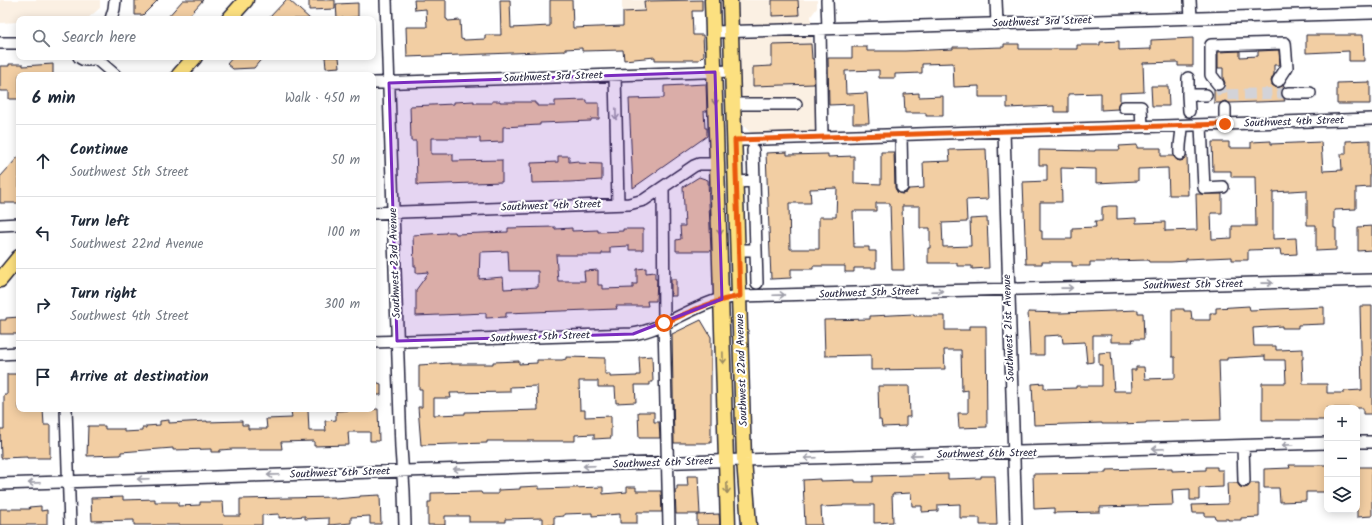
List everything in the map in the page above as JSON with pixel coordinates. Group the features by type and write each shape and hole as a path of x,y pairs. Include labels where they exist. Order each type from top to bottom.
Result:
{"main road":[{"path":"232,16 246,0"},
{"name":"Southwest 22nd Avenue","path":"712,0 728,525"},
{"name":"Southwest 22nd Avenue","path":"730,0 737,182 744,460 749,525"},
{"path":"182,72 192,60"},
{"path":"0,280 16,261"}],"street":[{"path":"112,16 115,0"},
{"name":"Southwest 23rd Avenue","path":"386,0 390,83 397,341 405,525"},
{"path":"822,137 824,29 827,0"},
{"path":"996,0 997,24"},
{"path":"1190,0 1191,18"},
{"name":"Southwest 3rd Street","path":"713,32 1372,13"},
{"path":"0,44 16,43"},
{"path":"1218,84 1211,75 1211,45 1285,43 1286,67 1278,81"},
{"path":"98,60 112,72"},
{"name":"Southwest 3rd Street","path":"376,83 733,71"},
{"path":"615,75 618,204"},
{"path":"1188,78 1188,111"},
{"path":"1288,94 1310,93"},
{"path":"1188,95 1206,95"},
{"path":"734,104 796,104"},
{"path":"1124,107 1141,107 1142,127"},
{"path":"1225,108 1225,124"},
{"name":"Southwest 4th Street","path":"735,140 1372,120"},
{"path":"1180,154 1179,141 1182,137 1182,126"},
{"path":"1201,126 1204,188 1222,188"},
{"name":"Southwest 21st Avenue","path":"1004,131 1016,525"},
{"path":"901,135 902,187"},
{"path":"753,150 757,283"},
{"name":"Southwest 4th Street","path":"376,213 633,203 644,200 694,166 718,164"},
{"path":"737,182 754,181"},
{"path":"663,187 664,323 669,525"},
{"path":"0,224 16,224"},
{"path":"738,250 756,250"},
{"name":"Southwest 5th Street","path":"376,342 632,334 643,332 722,299 740,296 1372,280"},
{"path":"0,354 16,353"},
{"path":"66,412 70,525"},
{"path":"1360,442 1372,442"},
{"name":"Southwest 6th Street","path":"0,484 1324,443"},
{"path":"1243,446 1244,481"}],"highlighted area":[{"path":"715,72 722,299 633,334 397,341 389,83"}],"shaded area":[{"path":"0,0 100,0 100,8 91,16 16,16 16,22 0,23"},
{"path":"622,0 817,0 817,8 811,16 816,133 765,135 750,132 740,122 736,9 622,12"}],"building":[{"path":"135,0 158,0 143,15 135,15"},
{"path":"183,0 203,0 189,16 169,16"},
{"path":"286,0 289,0 307,16 271,16"},
{"path":"309,0 335,0 335,9 309,10"},
{"path":"414,0 446,0 446,19 448,21 460,20 461,39 465,40 485,39 485,35 501,35 500,0 510,0 511,28 550,26 550,0 572,0 573,28 623,26 623,12 645,11 644,1 702,0 702,11 692,11 693,35 703,35 704,55 699,60 655,60 655,57 624,60 623,50 582,51 582,48 565,49 565,51 407,57 406,27 427,27 426,9 415,10"},
{"path":"772,0 798,0 799,15 772,16"},
{"path":"358,3 358,16 337,16 336,4"},
{"path":"1306,35 1363,35 1364,61 1349,61 1349,51 1306,53"},
{"path":"1193,38 1193,66 1178,66 1178,62 1143,63 1144,92 1120,93 1118,109 1101,110 1101,93 1068,94 1068,112 1054,112 1054,106 1007,108 1007,97 979,97 979,86 954,87 953,63 922,64 922,73 895,74 895,78 879,78 879,70 845,71 846,94 867,93 869,123 853,123 853,104 829,105 828,58 852,58 852,47 867,47 867,51 905,51 953,49 953,47 1004,47 1004,44 1019,44 1019,49 1077,49 1077,45 1100,45 1100,42 1119,41 1119,50 1151,49 1151,40"},
{"path":"811,44 812,59 814,59 814,84 753,86 753,67 772,66 772,45"},
{"path":"1279,50 1280,65 1274,65 1274,74 1271,81 1272,85 1277,88 1284,85 1281,93 1285,101 1230,103 1225,101 1214,103 1214,89 1219,91 1222,90 1225,83 1223,78 1223,68 1218,68 1218,52 1240,51 1240,57 1258,56 1258,51"},
{"path":"230,60 261,60 254,68 233,69 227,64"},
{"path":"325,60 339,60 340,67 326,68"},
{"path":"9,64 23,64 23,66 53,64 53,72 16,72 16,99 9,99 9,91 0,91 0,66 9,66"},
{"path":"1370,82 1370,104 1337,104 1337,83"},
{"path":"706,84 707,111 704,111 707,136 633,188 629,99 664,98 664,86"},
{"path":"1151,86 1168,86 1169,106 1152,106"},
{"path":"919,93 919,97 943,96 943,116 926,116 926,113 905,113 904,94"},
{"path":"587,100 587,103 599,103 599,119 591,119 591,121 540,123 540,125 503,127 503,142 480,143 480,138 431,138 431,154 453,154 453,161 502,160 502,182 417,185 416,141 411,141 410,106 454,104 454,102 474,101 474,103 492,103 492,101 500,101 535,102 537,106 555,106 555,101"},
{"path":"1370,140 1370,187 1356,188 1356,209 1334,210 1336,250 1316,251 1316,225 1307,225 1307,190 1273,192 1273,239 1296,238 1297,254 1281,255 1280,249 1248,250 1248,260 1232,260 1232,257 1186,259 1186,261 1171,262 1149,262 1148,260 1090,262 1090,266 1072,266 1072,262 1042,262 1042,264 1026,264 1023,182 1047,181 1047,165 1039,165 1039,150 1120,150 1119,146 1137,145 1137,148 1161,148 1161,156 1173,156 1180,161 1184,160 1187,155 1188,195 1169,195 1168,168 1138,169 1138,181 1096,183 1096,169 1061,168 1062,202 1040,202 1040,231 1042,231 1042,239 1072,239 1072,228 1096,227 1095,221 1102,221 1102,207 1109,206 1117,206 1117,219 1136,218 1136,223 1165,222 1165,231 1197,230 1196,194 1222,194 1222,213 1211,213 1212,239 1232,238 1232,226 1256,226 1255,177 1231,177 1231,171 1213,171 1212,142 1229,142 1229,148 1251,148 1251,142 1271,141 1271,144 1321,142 1323,171 1342,170 1341,154 1346,154 1346,141"},
{"path":"986,149 988,199 966,200 967,222 942,223 943,247 971,246 970,219 987,218 989,268 972,269 972,266 957,266 957,263 928,263 930,228 920,228 920,206 902,206 904,270 892,270 890,203 876,203 876,211 853,211 854,247 869,247 869,251 876,251 876,268 854,268 854,272 845,272 845,266 813,266 813,269 791,269 791,278 771,279 766,153 787,152 787,155 828,154 828,157 854,156 854,183 881,184 881,152 894,152 895,188 898,193 902,194 906,193 909,189 924,188 923,162 950,161 949,150","holes":["837,188 836,217 819,217 819,249 790,249 789,203 811,203 810,189"]},
{"path":"558,156 569,156 569,162 578,161 578,163 602,164 602,180 532,183 531,163 558,162"},
{"path":"16,159 16,203 0,203 0,177"},
{"path":"699,177 708,180 711,251 676,251 676,240 681,239 680,226 685,226 683,187"},
{"path":"1372,226 1372,250 1358,251 1358,227"},
{"path":"555,227 555,229 572,228 572,231 598,230 598,232 623,231 623,229 643,229 643,250 629,250 629,246 610,247 610,253 602,253 602,255 556,255 558,281 585,281 584,271 598,270 598,285 602,285 602,289 633,288 633,284 637,284 637,269 646,268 646,273 655,272 655,279 657,279 656,301 647,301 648,306 616,306 617,309 506,313 506,317 486,318 486,313 416,316 416,290 429,272 416,273 416,266 414,266 413,235 446,232 455,232 456,234 508,232 508,228","holes":["508,251 509,271 538,271 538,287 504,289 503,277 479,279 480,252"]},
{"path":"671,279 676,279 676,296 671,296"},
{"path":"1249,306 1250,310 1324,307 1324,324 1298,325 1298,328 1282,328 1282,326 1253,328 1254,346 1276,346 1276,350 1303,349 1303,384 1327,384 1327,393 1344,393 1344,391 1362,390 1360,306 1372,306 1372,414 1363,414 1363,408 1360,408 1360,405 1324,405 1324,420 1262,420 1262,383 1286,383 1285,360 1265,360 1265,356 1227,358 1227,360 1219,360 1221,420 1120,424 1102,423 1034,425 1032,384 1044,383 1044,389 1076,388 1076,386 1102,386 1102,365 1099,365 1099,353 1111,352 1114,391 1132,391 1131,370 1136,370 1136,367 1144,367 1145,379 1175,378 1175,357 1172,357 1172,309 1184,309 1184,311 1191,311 1192,320 1210,320 1210,313 1216,313 1216,308"},
{"path":"1138,310 1138,313 1143,313 1144,339 1132,339 1133,342 1111,342 1111,335 1093,335 1093,362 1087,363 1085,342 1063,343 1062,335 1044,336 1044,355 1030,355 1028,312 1061,313"},
{"path":"914,314 914,316 945,316 945,330 969,330 969,326 986,326 987,427 959,428 958,413 968,413 968,390 962,391 961,350 944,350 945,369 871,370 871,355 825,356 824,320 870,319 870,316"},
{"path":"16,317 16,334 0,334 0,320 6,320 6,318"},
{"path":"701,320 711,337 711,443 674,443 672,334"},
{"path":"652,356 653,382 650,382 650,385 635,385 636,402 616,403 615,387 598,387 598,381 579,381 580,410 585,410 585,417 611,416 611,438 594,439 594,434 575,435 575,441 487,441 487,443 421,445 418,407 422,407 422,389 419,389 419,365 451,363 493,364 493,362 519,361 519,364 537,363 537,360 562,360 566,359 566,357 605,358 605,374 610,374 610,377 640,375 639,357","holes":["537,386 538,410 465,412 465,414 434,415 434,398 451,398 450,393 510,392 510,387"]},
{"path":"7,374 16,374 16,412 43,412 44,425 50,425 50,458 1,458 0,429 4,429 4,395 7,395"},
{"path":"376,382 381,384 381,395 376,395"},
{"path":"878,386 909,386 910,417 906,417 906,426 882,427 881,420 879,420"},
{"path":"376,409 378,409 379,441 370,441 370,432 348,432 349,445 314,446 314,441 281,442 282,449 233,449 220,450 220,452 211,452 211,449 173,450 173,448 121,452 121,455 87,456 88,426 105,426 105,429 124,429 124,432 142,431 142,428 146,428 146,426 160,425 160,421 169,420 169,423 242,421 242,425 248,425 248,429 267,429 266,419 292,418 291,412 308,412 309,431 326,431 325,421 336,420 336,412 376,412"},
{"path":"638,412 654,412 654,422 659,422 660,438 639,438"},
{"path":"1289,465 1324,465 1324,492 1306,492 1306,501 1280,502 1279,488 1264,488 1264,469 1290,468"},
{"path":"1206,467 1217,467 1217,470 1223,470 1223,487 1199,488 1199,500 1190,500 1190,489 1172,490 1173,505 1100,507 1100,512 1054,513 1054,508 1034,509 1033,474 1106,473 1106,470 1172,468 1172,471 1206,470"},
{"path":"1360,467 1372,467 1372,516 1357,517 1357,513 1360,513"},
{"path":"948,474 948,479 995,476 997,525 980,525 980,518 960,518 960,504 938,505 938,511 922,512 922,506 912,506 911,493 892,494 893,522 874,523 874,505 843,505 821,507 822,525 805,525 803,480 855,480 855,482 873,482 873,476"},
{"path":"687,476 698,476 700,514 676,514 675,490 677,490 677,486 688,486"},
{"path":"1227,483 1237,483 1240,487 1244,488 1248,487 1251,483 1259,483 1259,517 1241,518 1241,520 1228,520 1216,519 1215,516 1205,516 1205,513 1193,513 1192,505 1228,504"},
{"path":"539,486 539,489 603,487 603,494 627,492 627,487 636,487 636,491 661,491 662,512 637,512 637,523 620,523 620,514 592,516 592,513 564,514 564,516 554,517 554,525 543,525 543,518 505,519 505,522 469,522 469,516 445,516 445,525 428,525 428,502 431,502 431,493 481,492 482,494 498,494 498,490"},
{"path":"380,495 381,524 370,524 370,516 351,517 351,523 329,525 329,518 305,519 305,516 279,518 279,514 262,515 262,525 134,525 134,520 92,521 91,498 123,497 123,500 155,499 155,502 178,502 178,506 200,505 200,502 223,502 224,516 240,516 240,499 335,497 335,499"},
{"path":"41,506 41,511 47,510 47,525 0,525 0,509 30,509 29,507"},
{"path":"719,514 720,525 697,525 697,515"}],"tunnel":[{"path":"1218,84 1223,95 1288,93"}],"route":[{"path":"664,323 722,299 740,296 735,140 1225,124"}]}
